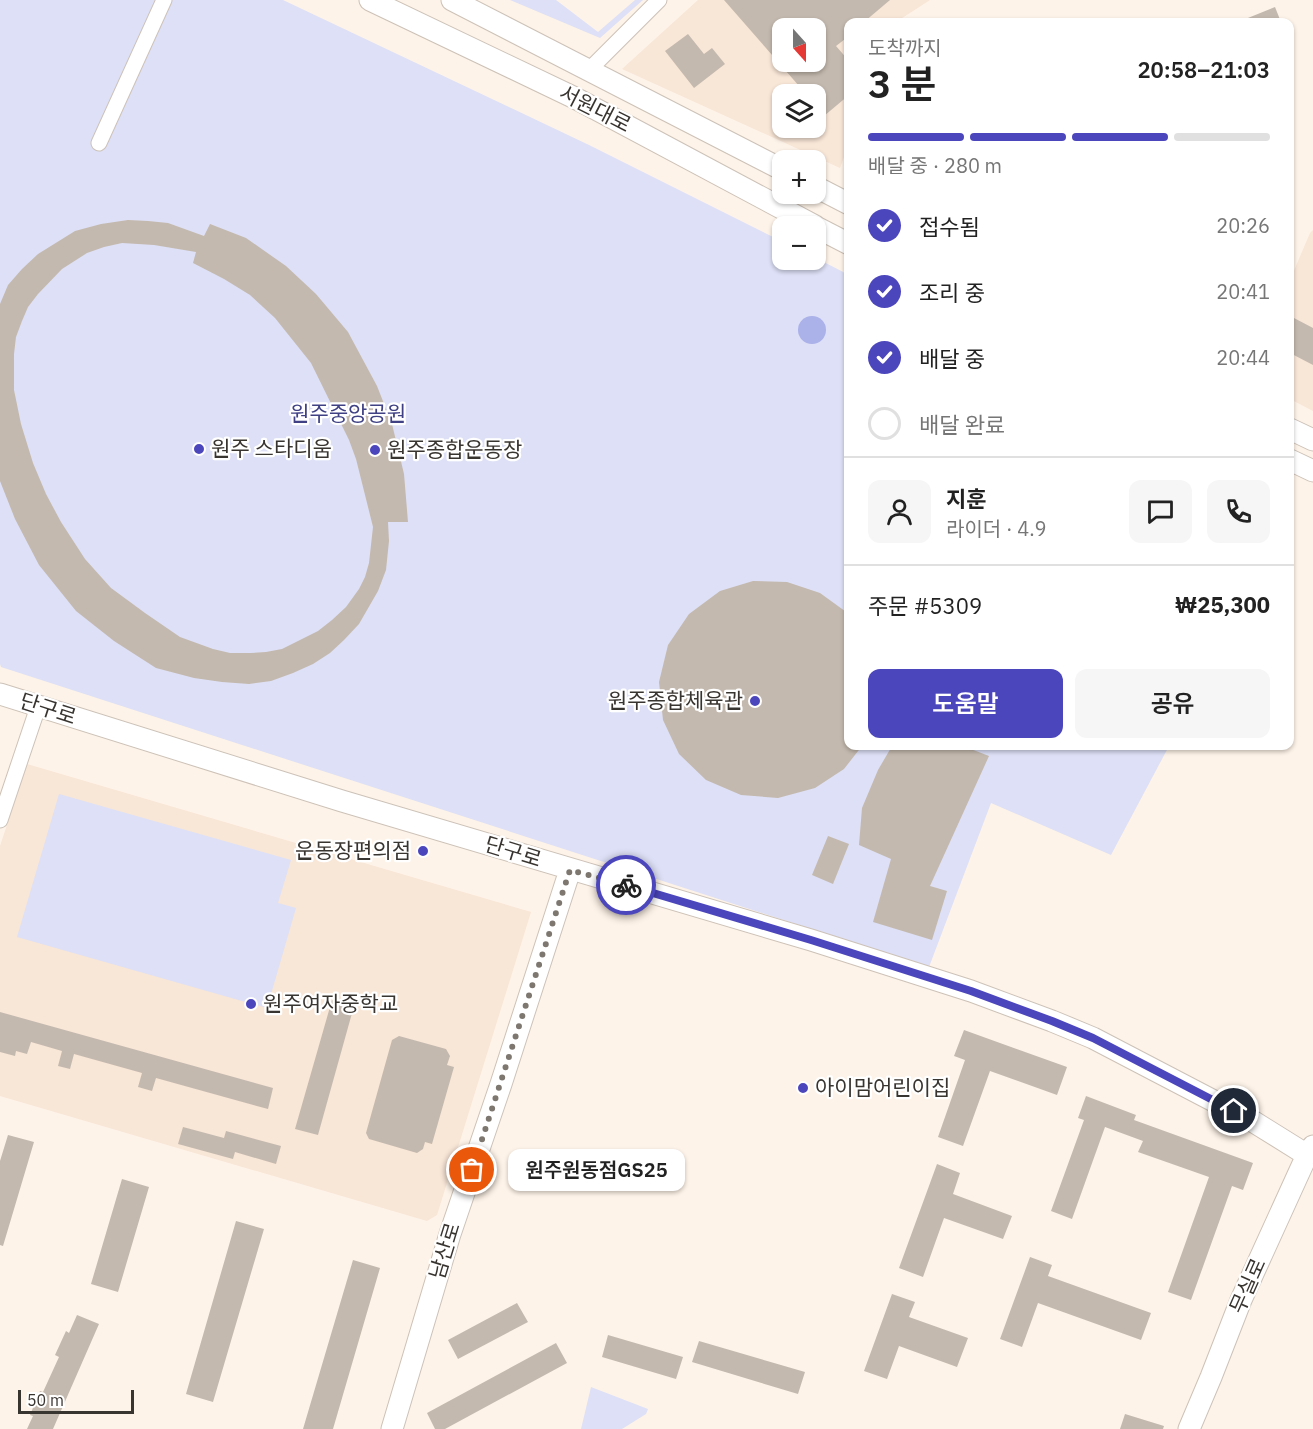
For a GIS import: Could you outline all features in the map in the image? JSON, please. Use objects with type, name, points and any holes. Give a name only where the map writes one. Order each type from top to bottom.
[{"type":"street","points":[[99,143],[164,0]]},
{"type":"street","name":"서원대로","points":[[452,0],[772,164]]},
{"type":"street","points":[[574,98],[589,70],[659,0]]},
{"type":"street","name":"서원대로","points":[[377,1],[574,98],[795,216]]},
{"type":"street","points":[[826,193],[844,202]]},
{"type":"street","name":"서원대로","points":[[826,232],[844,241]]},
{"type":"street","points":[[1294,431],[1313,440]]},
{"type":"street","points":[[1294,462],[1313,471]]},
{"type":"street","name":"단구로","points":[[0,694],[570,870],[811,940],[971,991],[1093,1038],[1311,1153]]},
{"type":"street","points":[[0,820],[38,706]]},
{"type":"street","name":"남산로","points":[[392,1429],[450,1234],[570,870]]},
{"type":"street","name":"무실로","points":[[1189,1429],[1241,1300],[1311,1153]]},
{"type":"shaded area","points":[[698,0],[930,0],[902,18],[844,18],[844,157],[840,168],[826,162],[826,150],[800,150],[774,138],[826,138],[826,84],[772,84],[772,137],[622,69]]},
{"type":"shaded area","points":[[1313,230],[1313,411],[1294,401],[1294,271]]},
{"type":"shaded area","name":"원주여자중학교","points":[[27,764],[531,912],[437,1215],[427,1221],[0,1096],[0,846]]},
{"type":"green space","name":"원주중앙공원","points":[[0,0],[283,0],[589,145],[772,236],[772,270],[826,270],[826,263],[844,272],[844,750],[1167,750],[1111,855],[991,803],[929,967],[1,667]]},
{"type":"green space","points":[[510,0],[556,0],[598,32],[635,0],[643,0],[600,38]]},
{"type":"green space","points":[[59,794],[291,860],[278,903],[296,908],[267,1008],[17,937]]},
{"type":"green space","points":[[591,1387],[648,1409],[646,1414],[622,1429],[581,1429]]},
{"type":"water","points":[[812,316],[822,320],[826,330],[822,340],[812,344],[802,340],[798,330],[802,320]]},
{"type":"building","points":[[724,0],[890,0],[869,18],[844,18],[844,40],[836,46],[844,55],[844,99],[826,114],[826,84],[797,84],[787,72],[826,72],[826,18],[772,18],[772,55]]},
{"type":"building","points":[[1275,7],[1279,18],[1248,18]]},
{"type":"building","points":[[688,34],[704,54],[712,48],[725,64],[694,88],[665,51]]},
{"type":"building","name":"원주종합운동장","points":[[128,220],[168,223],[204,236],[210,224],[246,238],[286,266],[316,294],[348,332],[377,386],[392,424],[404,474],[408,522],[388,522],[386,570],[378,591],[359,624],[330,653],[313,664],[271,681],[249,684],[194,678],[156,668],[114,641],[76,611],[39,565],[15,519],[0,481],[0,304],[8,285],[38,254],[75,231]],"holes":[[[122,243],[154,245],[196,252],[193,263],[250,295],[275,318],[311,363],[356,459],[373,527],[365,577],[346,607],[332,620],[318,631],[282,649],[250,653],[230,653],[213,649],[180,637],[111,588],[85,559],[61,522],[33,463],[14,390],[16,337],[28,307],[62,269],[87,253]]]},
{"type":"building","points":[[1294,318],[1313,328],[1313,365],[1294,355]]},
{"type":"building","name":"원주종합체육관","points":[[753,581],[787,582],[820,593],[844,610],[844,750],[859,750],[844,769],[815,788],[778,798],[741,795],[706,780],[679,754],[663,720],[659,682],[668,645],[689,614],[720,591]]},
{"type":"building","points":[[890,750],[973,750],[989,756],[930,886],[947,891],[932,940],[873,922],[891,859],[859,845],[862,808],[878,770]]},
{"type":"building","points":[[828,836],[849,844],[833,884],[812,875]]},
{"type":"building","points":[[332,1000],[354,1006],[318,1135],[295,1129]]},
{"type":"building","points":[[0,1012],[273,1088],[268,1109],[156,1078],[152,1091],[138,1087],[142,1073],[74,1054],[70,1069],[58,1066],[62,1051],[31,1042],[27,1054],[16,1051],[15,1056],[0,1052]]},
{"type":"building","points":[[964,1030],[1067,1067],[1057,1095],[990,1071],[963,1146],[938,1137],[965,1060],[954,1056]]},
{"type":"building","points":[[399,1036],[446,1049],[450,1056],[447,1065],[454,1067],[432,1144],[425,1142],[423,1149],[417,1153],[369,1139],[366,1133],[392,1040]]},
{"type":"building","points":[[1086,1096],[1136,1115],[1134,1120],[1253,1163],[1243,1190],[1232,1186],[1191,1300],[1168,1292],[1209,1177],[1138,1152],[1143,1141],[1105,1127],[1072,1219],[1051,1211],[1084,1120],[1078,1118]]},
{"type":"building","points":[[183,1127],[224,1138],[226,1131],[281,1146],[276,1164],[235,1152],[233,1159],[178,1144]]},
{"type":"building","points":[[8,1135],[34,1142],[3,1246],[0,1245],[0,1161]]},
{"type":"building","points":[[937,1164],[960,1173],[953,1194],[1012,1216],[1003,1239],[944,1218],[923,1277],[899,1268]]},
{"type":"building","points":[[122,1179],[149,1187],[118,1292],[91,1284]]},
{"type":"building","points":[[236,1221],[264,1229],[213,1402],[186,1394]]},
{"type":"building","points":[[1030,1257],[1052,1265],[1048,1276],[1151,1313],[1141,1340],[1038,1303],[1022,1347],[1000,1339]]},
{"type":"building","points":[[353,1260],[380,1268],[333,1429],[303,1429]]},
{"type":"building","points":[[892,1294],[915,1302],[909,1317],[968,1338],[957,1367],[899,1346],[887,1379],[864,1371]]},
{"type":"building","points":[[517,1303],[528,1322],[458,1359],[448,1340]]},
{"type":"building","points":[[77,1315],[99,1324],[53,1429],[27,1429],[40,1391],[43,1392],[59,1357],[55,1355],[66,1331],[69,1333]]},
{"type":"building","points":[[608,1335],[683,1357],[676,1379],[602,1357]]},
{"type":"building","points":[[699,1341],[805,1372],[798,1394],[692,1362]]},
{"type":"building","points":[[556,1343],[567,1363],[445,1429],[435,1429],[427,1413]]},
{"type":"building","points":[[1125,1414],[1164,1426],[1163,1429],[1120,1429]]},
{"type":"way so far","points":[[472,1170],[570,870],[626,885]]},
{"type":"place","name":"원주 스타디움","points":[[199,449]]},
{"type":"place","name":"원주종합운동장","points":[[375,450]]},
{"type":"place","name":"원주종합체육관","points":[[755,701]]},
{"type":"place","name":"운동장편의점","points":[[423,851]]},
{"type":"place","name":"원주여자중학교","points":[[251,1004]]},
{"type":"place","name":"아이맘어린이집","points":[[803,1088]]},
{"type":"place","name":"원주원동점GS25","points":[[472,1170]]},
{"type":"route","points":[[626,885],[971,991],[1052,1021],[1093,1038],[1234,1111]]}]
